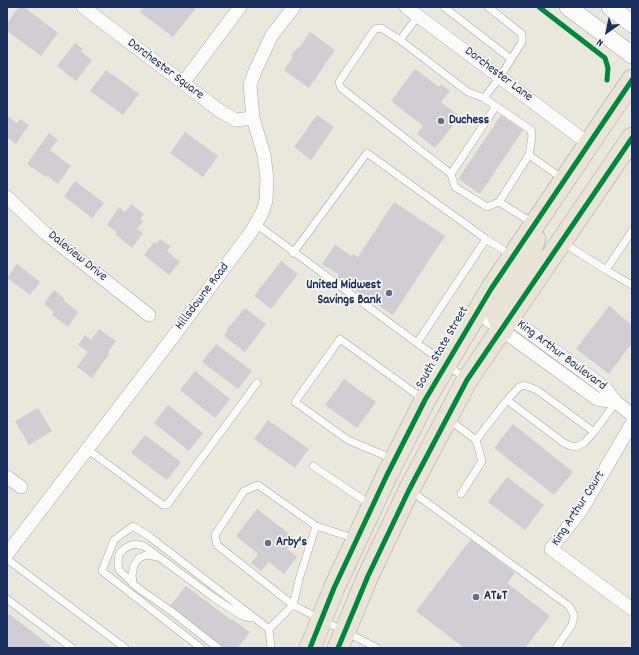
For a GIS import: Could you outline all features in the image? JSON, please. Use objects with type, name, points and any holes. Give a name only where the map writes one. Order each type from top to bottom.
[{"type":"main road","name":"South State Street","points":[[342,639],[368,576],[409,490],[446,418],[468,380],[495,313],[513,257],[632,80]]},
{"type":"main road","name":"South State Street","points":[[310,648],[372,506],[423,405],[446,366],[562,242],[632,138]]},
{"type":"main road","points":[[495,313],[524,269],[534,244],[539,218]]},
{"type":"main road","points":[[430,449],[439,410],[454,384],[454,378],[446,366]]},
{"type":"main road","points":[[342,639],[341,615],[376,532],[416,450],[423,405]]},
{"type":"main road","points":[[322,619],[330,638],[329,648]]},
{"type":"street","name":"Dorchester Square","points":[[82,7],[220,111],[236,120],[253,118]]},
{"type":"street","points":[[183,83],[240,7]]},
{"type":"street","name":"Dorchester Lane","points":[[406,7],[589,144]]},
{"type":"street","points":[[568,7],[632,55]]},
{"type":"street","points":[[610,7],[632,24]]},
{"type":"street","name":"Hillsdowne Road","points":[[7,554],[176,333],[256,224],[262,213],[266,201],[268,179],[264,155],[253,118],[250,85],[272,35],[291,8]]},
{"type":"street","name":"Daleview Drive","points":[[7,197],[45,233],[149,315]]},
{"type":"street","name":"King Arthur Boulevard","points":[[495,313],[597,399],[616,402],[632,415]]},
{"type":"street","name":"King Arthur Court","points":[[632,423],[582,509],[552,550],[632,609]]},
{"type":"street","points":[[7,477],[21,487]]},
{"type":"lane","points":[[444,7],[511,59]]},
{"type":"lane","points":[[484,98],[500,77],[522,42],[522,34],[488,7]]},
{"type":"lane","points":[[400,40],[418,16]]},
{"type":"lane","points":[[380,28],[400,40],[468,92],[484,98],[531,130],[532,136],[529,155],[499,202],[487,207],[455,187],[451,174],[341,88],[340,82],[375,29],[380,28]]},
{"type":"lane","points":[[451,174],[496,106]]},
{"type":"lane","points":[[293,253],[367,153],[513,257]]},
{"type":"lane","points":[[529,155],[565,180]]},
{"type":"lane","points":[[499,202],[539,218]]},
{"type":"lane","points":[[256,224],[446,366],[468,380]]},
{"type":"lane","points":[[606,270],[632,231]]},
{"type":"lane","points":[[417,343],[486,239]]},
{"type":"lane","points":[[562,242],[632,285]]},
{"type":"lane","points":[[395,459],[348,440],[295,402],[340,339],[423,405]]},
{"type":"lane","points":[[87,449],[163,505],[167,505],[257,382]]},
{"type":"lane","points":[[476,440],[507,400],[519,387],[524,385],[530,386],[537,390],[594,432]]},
{"type":"lane","points":[[507,400],[564,443],[576,447],[584,443],[594,432],[616,402]]},
{"type":"lane","points":[[446,418],[476,440],[482,461],[461,494]]},
{"type":"lane","points":[[313,466],[372,506]]},
{"type":"lane","points":[[357,539],[316,526],[258,485],[244,491],[215,535],[217,546],[293,605],[322,619],[342,639],[377,648]]},
{"type":"lane","points":[[409,490],[569,606],[574,615],[572,626],[556,648]]},
{"type":"lane","points":[[202,648],[102,571],[114,540],[133,526],[150,537],[269,629],[271,648]]},
{"type":"lane","points":[[269,629],[293,605],[300,576],[316,526]]},
{"type":"lane","points":[[218,648],[133,584],[119,570],[119,554],[125,548],[134,544],[144,546],[213,597],[242,616],[254,618]]},
{"type":"lane","points":[[133,584],[132,575],[134,565],[139,558],[146,555],[160,558]]},
{"type":"lane","points":[[7,559],[125,648]]},
{"type":"lane","points":[[7,599],[72,648]]},
{"type":"building","points":[[19,7],[24,7],[58,33],[41,56],[7,31],[7,23]]},
{"type":"building","points":[[144,7],[200,7],[198,9],[196,8],[173,37],[140,12]]},
{"type":"building","points":[[310,32],[335,50],[309,88],[284,70],[293,57],[291,56],[292,54],[298,47],[299,48]]},
{"type":"building","points":[[75,43],[83,49],[81,52],[92,60],[76,81],[57,66]]},
{"type":"building","points":[[415,69],[439,87],[441,84],[450,91],[441,102],[460,117],[435,148],[417,134],[423,126],[391,101]]},
{"type":"building","points":[[106,70],[139,94],[123,115],[90,91]]},
{"type":"building","points":[[317,115],[334,127],[311,160],[294,147]]},
{"type":"building","points":[[501,115],[523,130],[480,194],[458,179]]},
{"type":"building","points":[[7,116],[17,123],[20,119],[29,125],[16,144],[7,137]]},
{"type":"building","points":[[185,132],[218,156],[203,177],[170,153]]},
{"type":"building","points":[[49,133],[58,140],[50,150],[71,166],[58,184],[47,175],[46,177],[27,164]]},
{"type":"building","points":[[75,181],[104,203],[92,218],[64,196]]},
{"type":"building","points":[[394,202],[445,236],[393,315],[337,278],[339,275],[322,264],[335,245],[351,256],[353,254],[358,257]]},
{"type":"building","points":[[131,204],[144,214],[140,219],[143,221],[137,229],[143,233],[132,248],[115,234],[117,232],[107,225],[119,207],[125,212]]},
{"type":"building","points":[[160,239],[171,246],[167,251],[180,262],[169,275],[144,255],[154,242],[156,244]]},
{"type":"building","points":[[281,261],[298,274],[271,309],[254,296]]},
{"type":"building","points":[[17,264],[40,282],[30,295],[7,278]]},
{"type":"building","points":[[54,290],[65,299],[64,301],[78,312],[68,327],[52,315],[54,312],[44,304]]},
{"type":"building","points":[[609,306],[632,325],[632,343],[609,374],[576,349]]},
{"type":"building","points":[[245,308],[266,324],[245,352],[224,336],[228,330],[227,329]]},
{"type":"building","points":[[99,329],[116,341],[108,352],[109,354],[92,378],[77,367],[88,352],[78,345],[85,335],[91,340]]},
{"type":"building","points":[[216,344],[252,371],[238,389],[202,362]]},
{"type":"building","points":[[195,371],[230,399],[215,418],[180,390]]},
{"type":"building","points":[[344,379],[376,402],[357,428],[325,405]]},
{"type":"building","points":[[168,405],[203,433],[189,451],[154,423]]},
{"type":"building","points":[[38,408],[52,431],[29,445],[15,421]]},
{"type":"building","points":[[268,420],[309,449],[295,468],[254,439]]},
{"type":"building","points":[[513,424],[573,472],[554,495],[494,448]]},
{"type":"building","points":[[145,435],[181,462],[167,480],[131,453]]},
{"type":"building","points":[[507,477],[544,505],[525,530],[488,502]]},
{"type":"building","name":"Arby's","points":[[257,509],[295,538],[287,549],[297,557],[284,574],[269,562],[261,571],[251,563],[258,554],[236,536]]},
{"type":"building","name":"AT&T","points":[[471,539],[515,573],[507,583],[550,616],[525,648],[464,648],[416,611]]},
{"type":"building","points":[[186,586],[231,620],[232,619],[250,632],[238,648],[224,648],[170,606]]},
{"type":"building","points":[[9,614],[53,648],[7,648],[7,617]]},
{"type":"cycle path","points":[[539,7],[605,58],[608,68],[607,80]]},
{"type":"cycle path","points":[[310,648],[334,588],[387,475],[425,400],[491,289],[632,80]]},
{"type":"cycle path","points":[[338,648],[368,576],[409,490],[467,380],[632,138]]},
{"type":"place","name":"Duchess","points":[[441,121]]},
{"type":"place","name":"United Midwest Savings Bank","points":[[389,293]]},
{"type":"place","name":"Arby's","points":[[268,543]]},
{"type":"place","name":"AT&T","points":[[476,597]]}]
